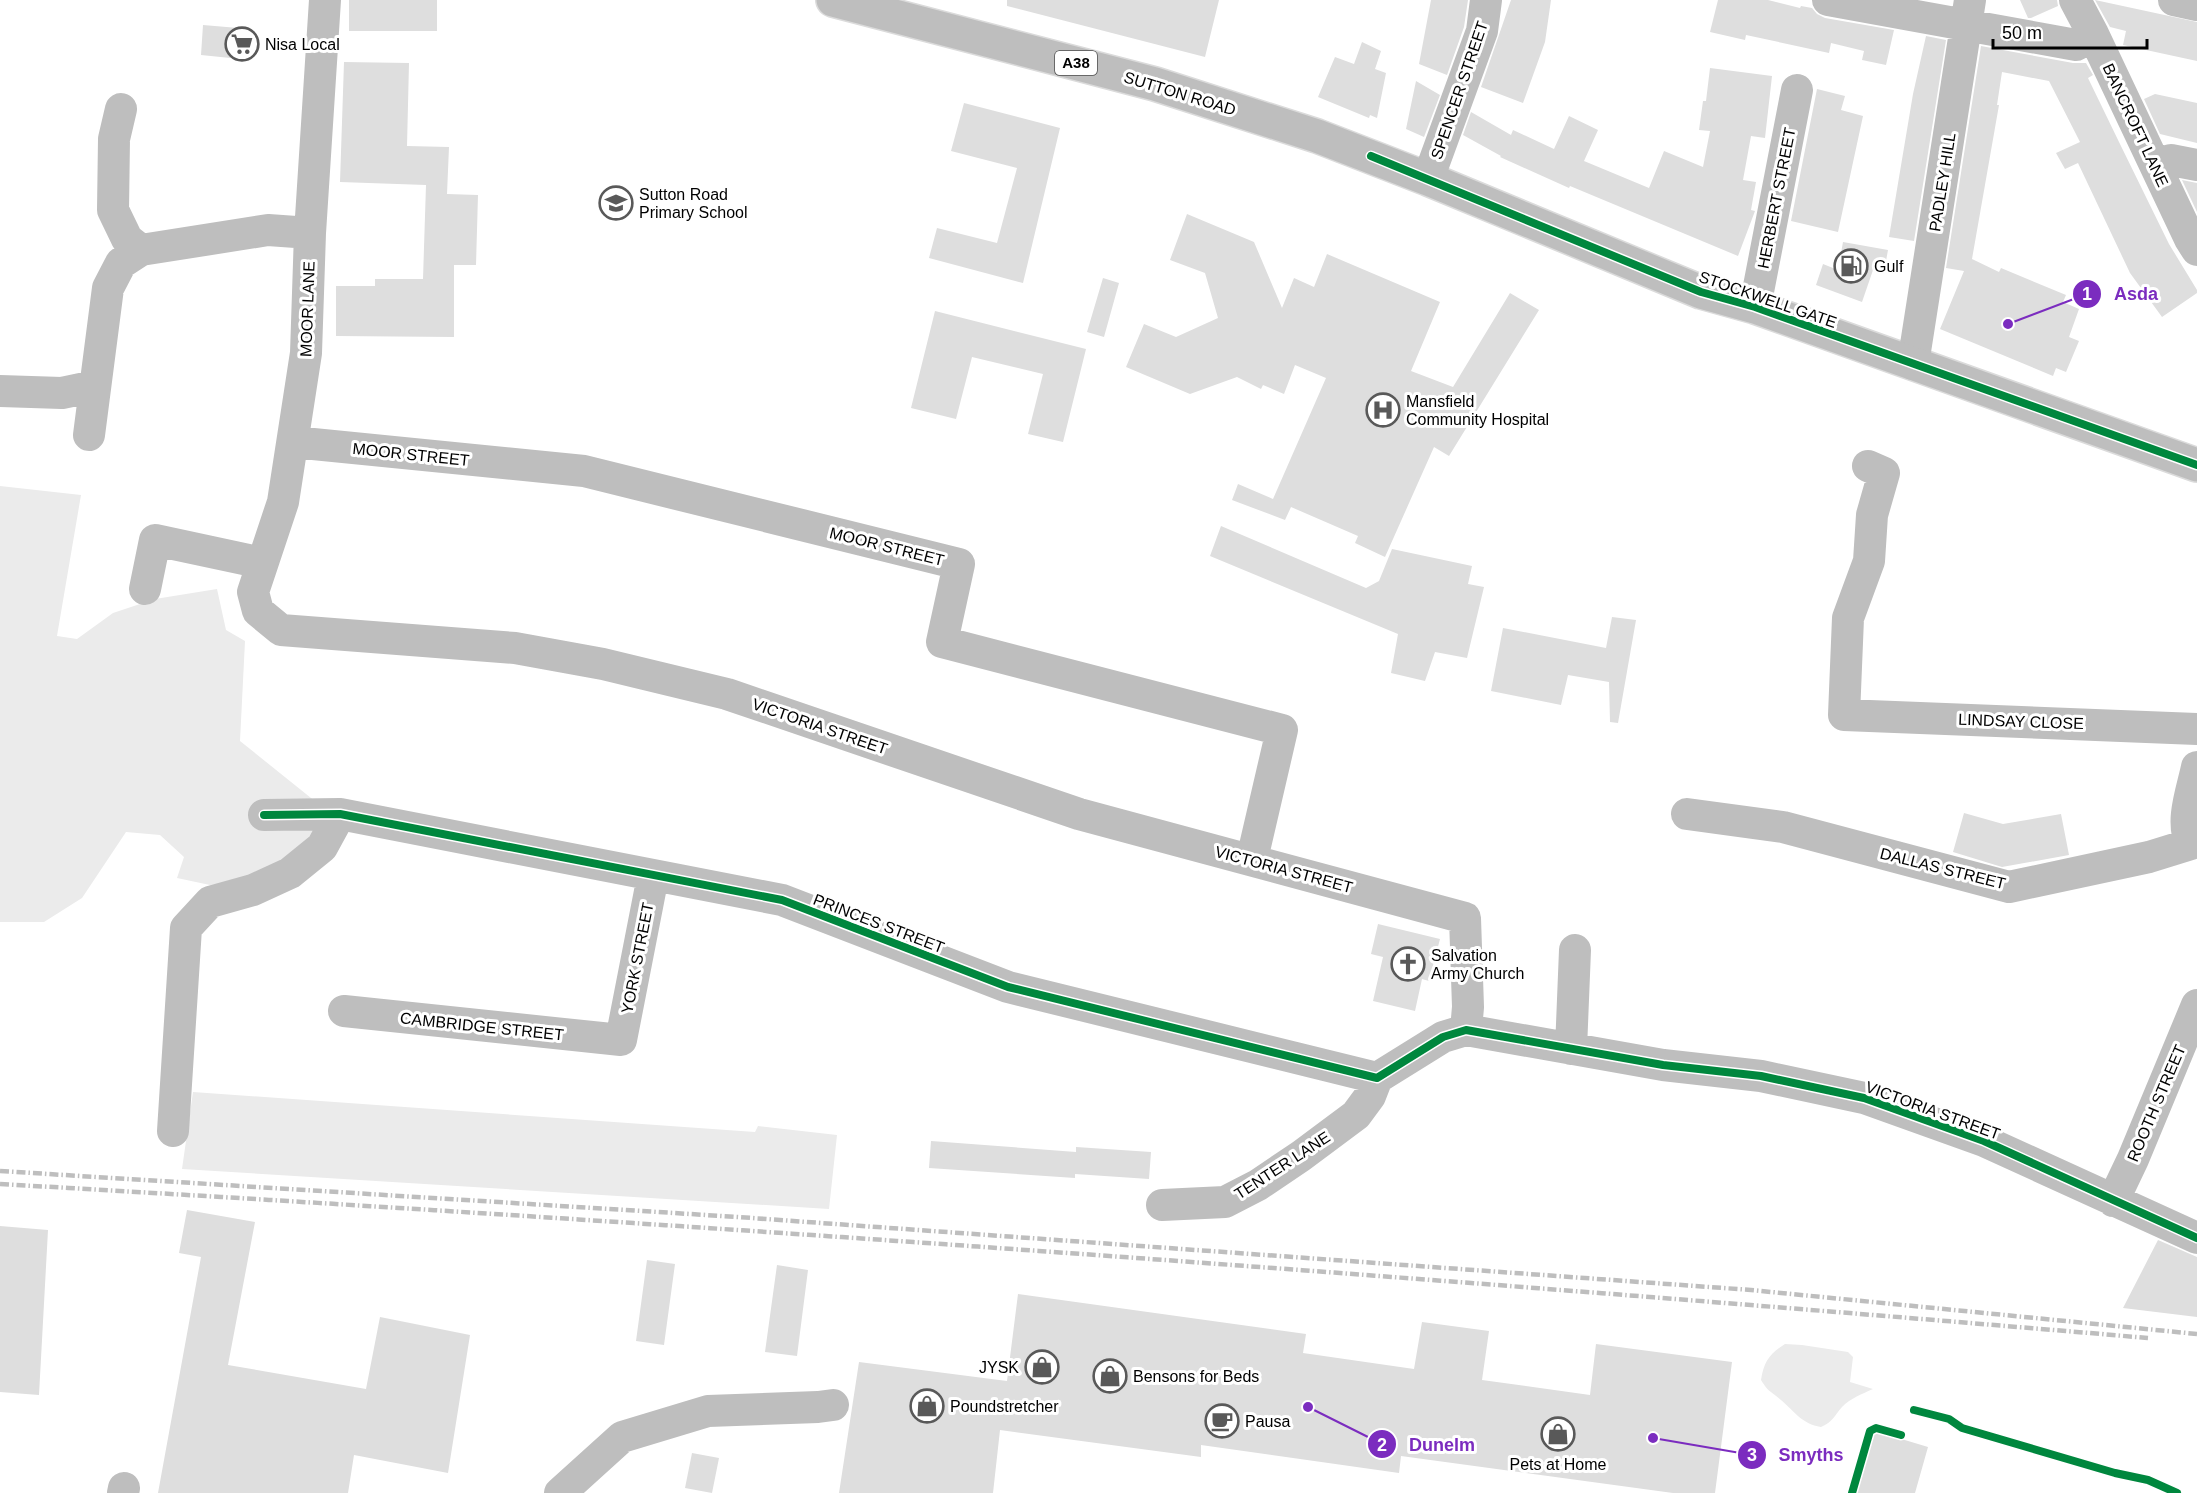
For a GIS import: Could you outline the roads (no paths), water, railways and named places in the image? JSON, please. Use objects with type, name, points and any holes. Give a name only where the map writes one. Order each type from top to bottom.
[{"type":"highway","name":"SUTTON ROAD","points":[[833,0],[1155,84],[1317,136]]},
{"type":"highway","name":"STOCKWELL GATE","points":[[1317,136],[1428,179],[1701,292],[1755,307],[2197,465]]},
{"type":"street","name":"MOOR LANE","points":[[258,611],[253,592],[283,502],[306,353],[310,233],[325,0]]},
{"type":"street","name":"SPENCER STREET","points":[[1428,179],[1482,31],[1486,0]]},
{"type":"street","points":[[1828,0],[1968,13],[2076,45],[2093,34]]},
{"type":"street","name":"BANCROFT LANE","points":[[2075,0],[2197,250]]},
{"type":"street","points":[[2174,0],[2197,5]]},
{"type":"street","name":"PADLEY HILL","points":[[1913,364],[1968,13]]},
{"type":"street","name":"HERBERT STREET","points":[[1755,307],[1797,90]]},
{"type":"street","points":[[109,131],[113,210],[128,239],[141,250]]},
{"type":"street","points":[[2155,164],[2171,160],[2197,165]]},
{"type":"street","points":[[89,435],[108,288],[121,263],[141,250],[268,230],[310,233]]},
{"type":"street","points":[[0,391],[62,393],[95,386]]},
{"type":"street","name":"MOOR STREET","points":[[293,442],[584,471],[959,564],[942,642],[1282,730],[1252,859]]},
{"type":"street","name":"LINDSAY CLOSE","points":[[1868,466],[1884,473],[1872,514],[1869,561],[1848,618],[1844,715],[2197,729]]},
{"type":"street","points":[[145,589],[155,540],[261,563]]},
{"type":"street","name":"VICTORIA STREET","points":[[258,611],[281,630],[514,648],[603,664],[728,694],[1079,814],[1465,918],[1468,1007],[1466,1030],[1663,1065],[1761,1076],[1864,1098],[1984,1141],[2197,1238]]},
{"type":"street","name":"DALLAS STREET","points":[[1688,814],[1783,827],[2009,887],[2194,845],[2186,832],[2186,821],[2197,767]]},
{"type":"street","points":[[173,1131],[186,928],[210,902],[253,890],[290,873],[322,847],[340,814]]},
{"type":"street","name":"PRINCES STREET","points":[[264,815],[340,814],[783,900],[1008,987],[1377,1078]]},
{"type":"street","name":"YORK STREET","points":[[621,1041],[653,876]]},
{"type":"street","points":[[1571,1049],[1575,950]]},
{"type":"street","name":"ROOTH STREET","points":[[2113,1201],[2133,1159],[2197,1005]]},
{"type":"street","name":"CAMBRIDGE STREET","points":[[344,1011],[621,1041]]},
{"type":"street","points":[[1377,1078],[1443,1037],[1466,1030]]},
{"type":"street","name":"TENTER LANE","points":[[1162,1205],[1225,1202],[1258,1185],[1356,1115],[1370,1096],[1377,1078]]},
{"type":"street","points":[[560,1493],[622,1437],[708,1411],[833,1405]]},
{"type":"railway","points":[[0,1171],[738,1217],[1751,1290],[2197,1334]]},
{"type":"railway","points":[[0,1184],[538,1217],[1343,1273],[2148,1338]]},
{"type":"place","name":"Nisa Local","points":[[242,44]]},
{"type":"place","name":"Sutton Road Primary School","points":[[616,203]]},
{"type":"place","name":"Gulf","points":[[1851,266]]},
{"type":"place","name":"Asda","points":[[2008,324]]},
{"type":"place","name":"Mansfield Community Hospital","points":[[1383,410]]},
{"type":"place","name":"Salvation Army Church","points":[[1408,964]]},
{"type":"place","name":"JYSK","points":[[1042,1367]]},
{"type":"place","name":"Bensons for Beds","points":[[1110,1376]]},
{"type":"place","name":"Poundstretcher","points":[[927,1406]]},
{"type":"place","name":"Dunelm","points":[[1308,1407]]},
{"type":"place","name":"Pausa","points":[[1222,1421]]},
{"type":"place","name":"Pets at Home","points":[[1558,1434]]},
{"type":"place","name":"Smyths","points":[[1653,1438]]}]
